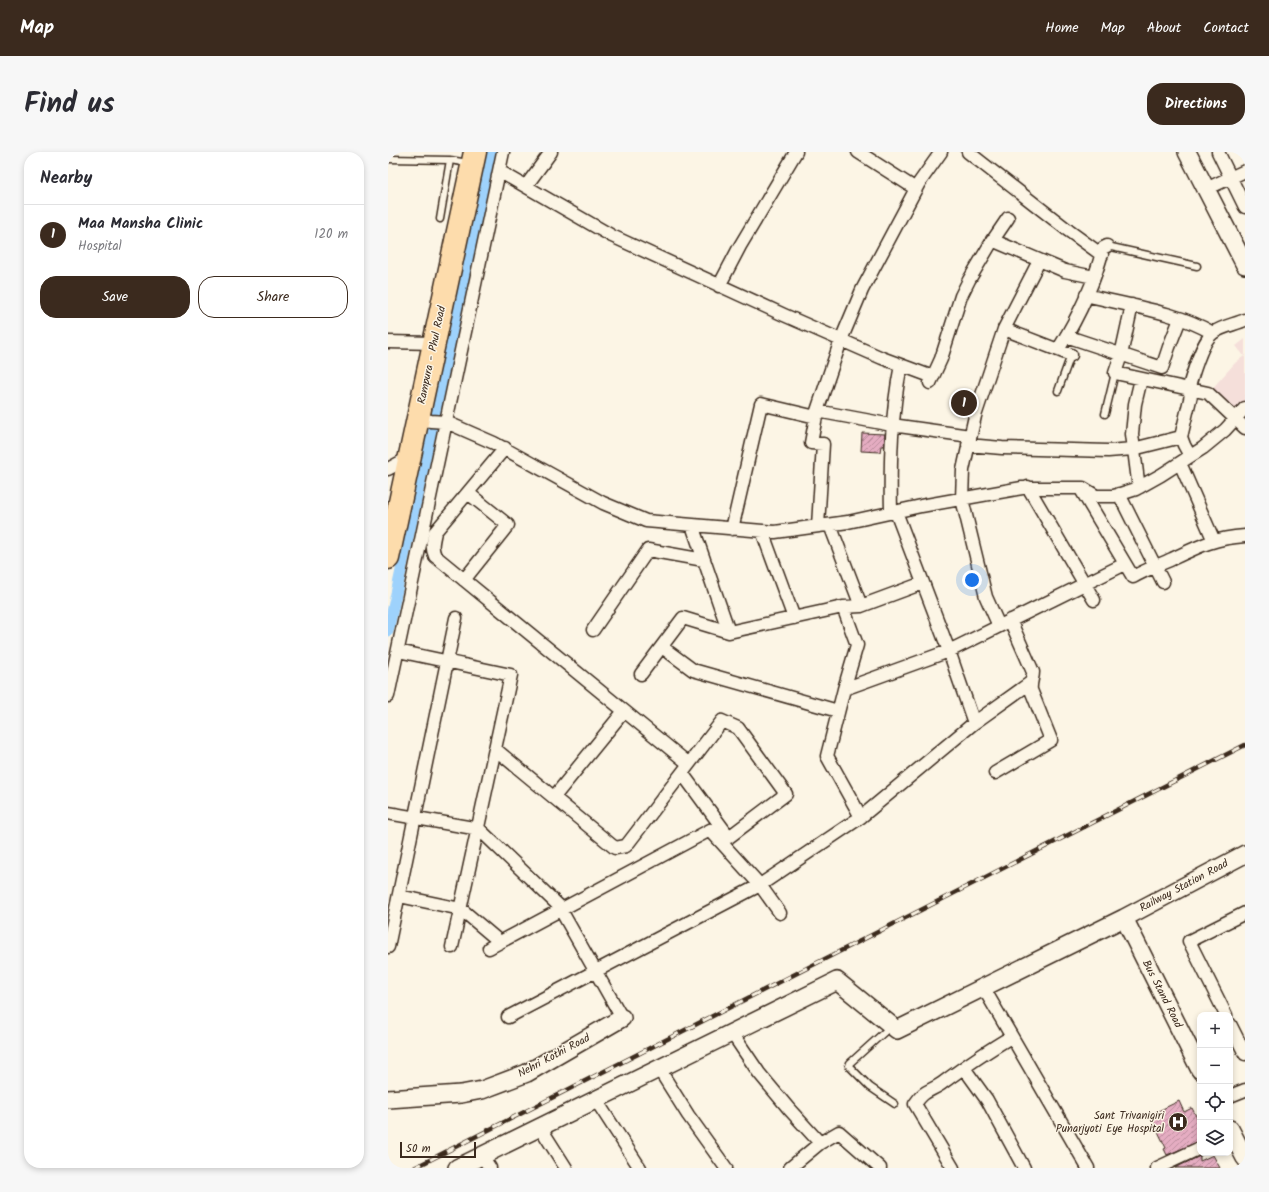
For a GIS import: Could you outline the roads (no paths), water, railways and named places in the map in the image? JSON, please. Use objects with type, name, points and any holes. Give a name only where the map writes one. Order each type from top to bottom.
[{"type":"highway","name":"Rampura - Phul Road","points":[[388,558],[410,457],[424,420],[434,343],[473,158]]},
{"type":"street","points":[[388,696],[445,422],[504,152]]},
{"type":"street","points":[[526,186],[551,152]]},
{"type":"street","points":[[719,286],[740,246],[796,152]]},
{"type":"street","points":[[858,152],[916,189]]},
{"type":"street","points":[[861,606],[824,526],[823,444],[812,443],[817,414],[840,340],[862,290],[916,189],[941,152]]},
{"type":"street","points":[[968,152],[1069,231],[1104,251],[1086,295],[1058,350]]},
{"type":"street","points":[[1187,152],[1245,265]]},
{"type":"street","points":[[1218,152],[1245,206]]},
{"type":"street","points":[[499,171],[612,236],[719,286],[840,340],[901,365],[931,380],[941,359],[961,296],[992,240],[1008,218]]},
{"type":"street","points":[[1206,189],[1245,171]]},
{"type":"street","points":[[992,240],[1065,272],[1094,276]]},
{"type":"street","points":[[999,626],[986,597],[962,499],[963,470],[975,416],[1004,329],[1039,261]]},
{"type":"street","points":[[1086,295],[1132,305],[1180,319],[1201,326],[1213,333]]},
{"type":"street","points":[[1132,305],[1121,355],[1114,373],[1208,393],[1245,428]]},
{"type":"street","points":[[1066,336],[1162,368],[1180,319]]},
{"type":"street","points":[[1214,541],[1185,459],[1184,445],[1181,437],[1194,368],[1208,339],[1213,333],[1245,320]]},
{"type":"street","points":[[1004,329],[1072,355]]},
{"type":"street","points":[[388,342],[434,343]]},
{"type":"street","points":[[901,365],[892,425],[894,512],[924,583],[974,723]]},
{"type":"street","points":[[1140,487],[1133,449],[1133,419],[1137,394],[1142,379]]},
{"type":"street","points":[[732,529],[761,404],[892,425],[1002,448],[1108,451],[1133,449],[1181,437]]},
{"type":"street","points":[[424,420],[445,422],[505,448],[603,503],[646,521],[775,532],[824,526],[1028,487],[1083,488],[1096,496],[1114,496],[1140,487],[1185,459],[1225,430],[1245,408]]},
{"type":"street","points":[[495,748],[615,848],[626,846],[685,769],[722,721],[738,728],[786,794],[729,837],[685,769],[624,711],[435,556],[432,550],[432,545],[435,532],[505,448]]},
{"type":"street","points":[[388,469],[410,457]]},
{"type":"street","points":[[1028,487],[1094,600]]},
{"type":"street","points":[[1080,488],[1133,577],[1154,565],[1214,541],[1231,537],[1245,536]]},
{"type":"street","points":[[464,580],[508,524],[468,493]]},
{"type":"street","points":[[1119,494],[1163,582]]},
{"type":"street","points":[[692,525],[729,632]]},
{"type":"street","points":[[762,531],[794,618]]},
{"type":"street","points":[[593,630],[648,550],[704,560]]},
{"type":"street","points":[[844,689],[949,651],[1125,564]]},
{"type":"street","points":[[641,674],[683,618],[729,632],[843,607],[861,606],[924,583]]},
{"type":"street","points":[[843,607],[857,645],[827,756],[861,817]]},
{"type":"street","points":[[388,947],[456,618]]},
{"type":"street","points":[[508,1017],[760,885],[861,817],[974,723],[1030,683],[1033,678],[1033,672],[1010,620]]},
{"type":"street","points":[[662,647],[692,670],[838,711]]},
{"type":"street","points":[[398,651],[511,675],[479,829],[452,947]]},
{"type":"street","points":[[995,773],[1051,740],[1031,690],[1030,683]]},
{"type":"street","points":[[554,797],[624,711]]},
{"type":"street","points":[[388,813],[479,829],[558,904],[622,1018]]},
{"type":"street","points":[[488,948],[710,830],[760,885],[780,913]]},
{"type":"street","name":"Railway Station Road","points":[[891,1026],[897,1030],[1124,918],[1245,854]]},
{"type":"street","points":[[399,896],[461,909],[500,942]]},
{"type":"street","points":[[1224,1012],[1189,941],[1245,913]]},
{"type":"street","name":"Bus Stand Road","points":[[1124,918],[1197,1064]]},
{"type":"street","points":[[457,1168],[486,1162],[540,1127],[837,981],[891,1026]]},
{"type":"street","points":[[983,987],[1088,1168]]},
{"type":"street","name":"Nehri Kothi Road","points":[[388,1099],[461,1094],[482,1090],[527,1072],[622,1018]]},
{"type":"street","points":[[1233,1030],[1245,1054]]},
{"type":"street","points":[[732,1033],[760,1073],[789,1109],[820,1143]]},
{"type":"street","points":[[953,1168],[915,1104],[921,1095],[936,1088],[986,1051],[1011,1037]]},
{"type":"street","points":[[964,1068],[987,1100],[1024,1168]]},
{"type":"street","points":[[658,1069],[726,1168]]},
{"type":"street","points":[[1233,1095],[1245,1090]]},
{"type":"street","points":[[596,1100],[640,1168]]},
{"type":"street","points":[[540,1127],[566,1168]]},
{"type":"street","points":[[790,1168],[820,1143],[839,1132],[880,1168]]},
{"type":"street","points":[[1233,1136],[1245,1158]]},
{"type":"street","points":[[1156,1168],[1197,1149]]},
{"type":"lane","points":[[388,159],[450,160],[473,158]]},
{"type":"lane","points":[[440,219],[450,160]]},
{"type":"lane","points":[[1104,251],[1197,266]]},
{"type":"lane","points":[[1058,391],[1072,355]]},
{"type":"lane","points":[[1105,414],[1114,373]]},
{"type":"lane","points":[[891,1026],[850,1063],[849,1066],[870,1087],[895,1104]]},
{"type":"waterway","points":[[388,631],[491,152]]},
{"type":"railway","points":[[414,1168],[1245,745]]},
{"type":"place","name":"Maa Mansha Clinic","points":[[964,403]]},
{"type":"place","name":"Sant Trivanigiri Punarjyoti Eye Hospital","points":[[1178,1122]]}]
